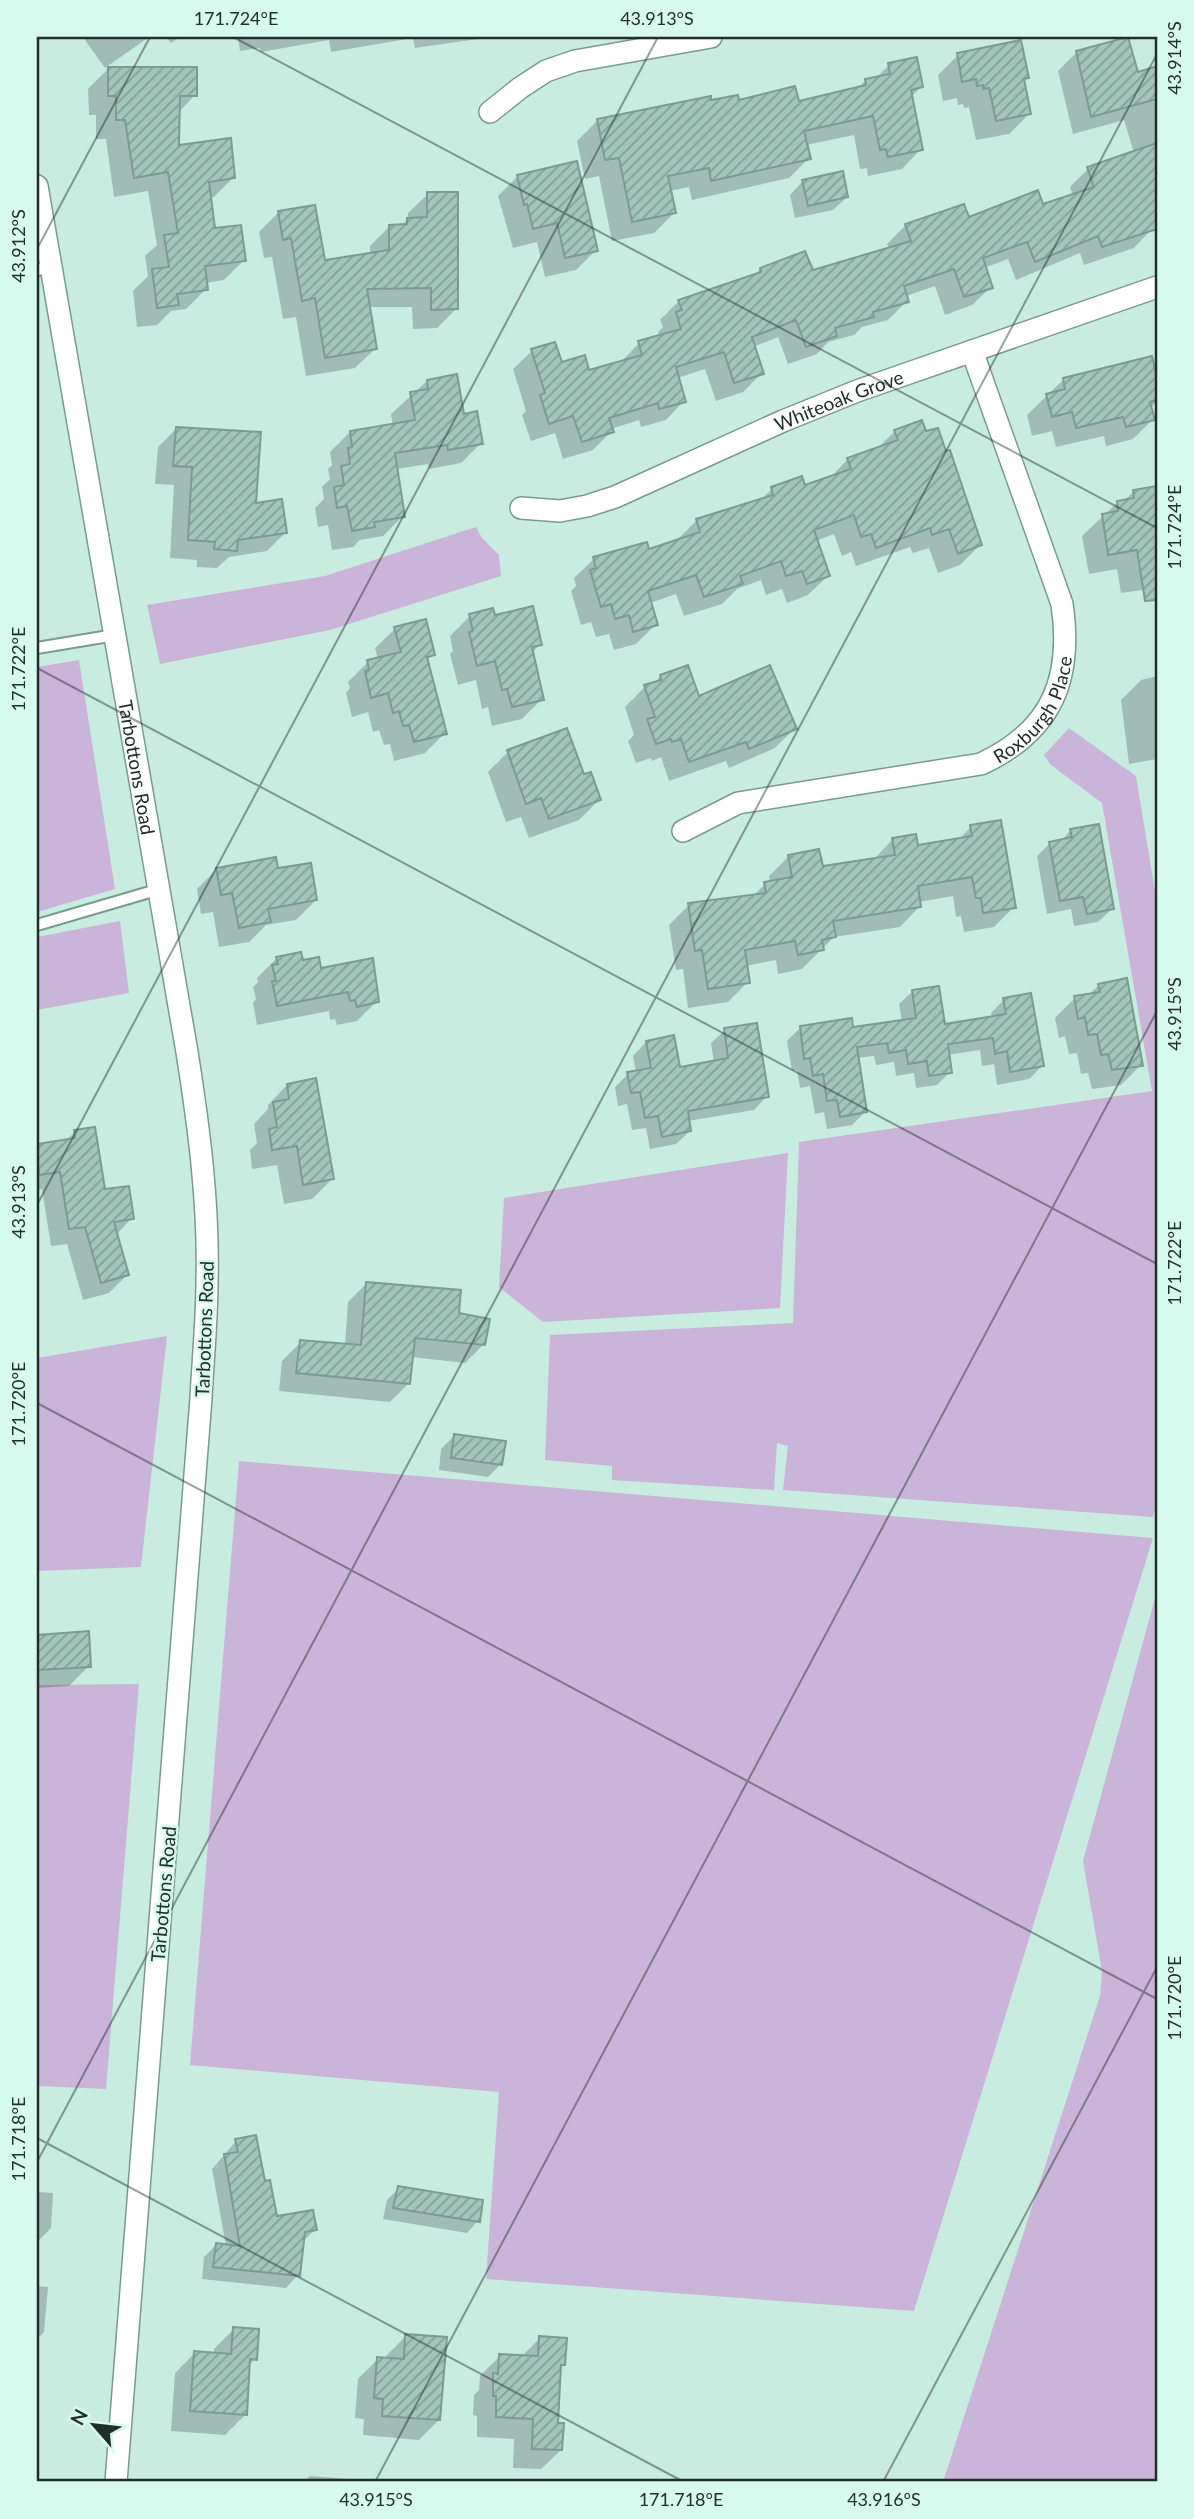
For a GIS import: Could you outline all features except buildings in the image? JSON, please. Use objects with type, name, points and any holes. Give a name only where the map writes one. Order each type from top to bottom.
[{"type":"street","points":[[490,112],[520,88],[555,68],[575,61],[711,37]]},
{"type":"street","name":"Tarbottons Road","points":[[37,186],[44,268],[115,635],[197,1119],[203,1172],[207,1279],[186,1613],[116,2482]]},
{"type":"street","name":"Whiteoak Grove","points":[[521,508],[560,511],[615,497],[783,421],[858,391],[1157,287]]},
{"type":"street","name":"Roxburgh Place","points":[[684,831],[738,803],[981,764],[1003,754],[1021,741],[1036,726],[1049,706],[1065,660],[1067,633],[1062,604],[972,351]]},
{"type":"lane","points":[[37,648],[115,635]]},
{"type":"lane","points":[[37,925],[160,889]]},
{"type":"shaded area","points":[[476,527],[482,538],[499,555],[501,576],[330,630],[160,664],[147,605],[325,576]]},
{"type":"shaded area","points":[[79,660],[115,889],[37,912],[37,667]]},
{"type":"shaded area","points":[[1069,728],[1136,776],[1157,903],[1157,1504],[1153,1517],[783,1490],[788,1446],[777,1443],[774,1490],[612,1480],[612,1466],[545,1460],[550,1335],[793,1323],[799,1142],[1152,1091],[1102,803],[1051,765],[1044,755]]},
{"type":"shaded area","points":[[120,921],[129,993],[37,1010],[37,937]]},
{"type":"shaded area","points":[[788,1153],[780,1308],[543,1322],[499,1287],[504,1198]]},
{"type":"shaded area","points":[[167,1336],[141,1567],[37,1571],[37,1358]]},
{"type":"shaded area","points":[[239,1461],[1153,1538],[914,2311],[486,2279],[499,2092],[190,2065]]},
{"type":"shaded area","points":[[1157,1591],[1157,2482],[943,2482],[1100,1996],[1102,1971],[1083,1861]]},
{"type":"shaded area","points":[[139,1684],[106,2089],[37,2086],[37,1685]]}]
